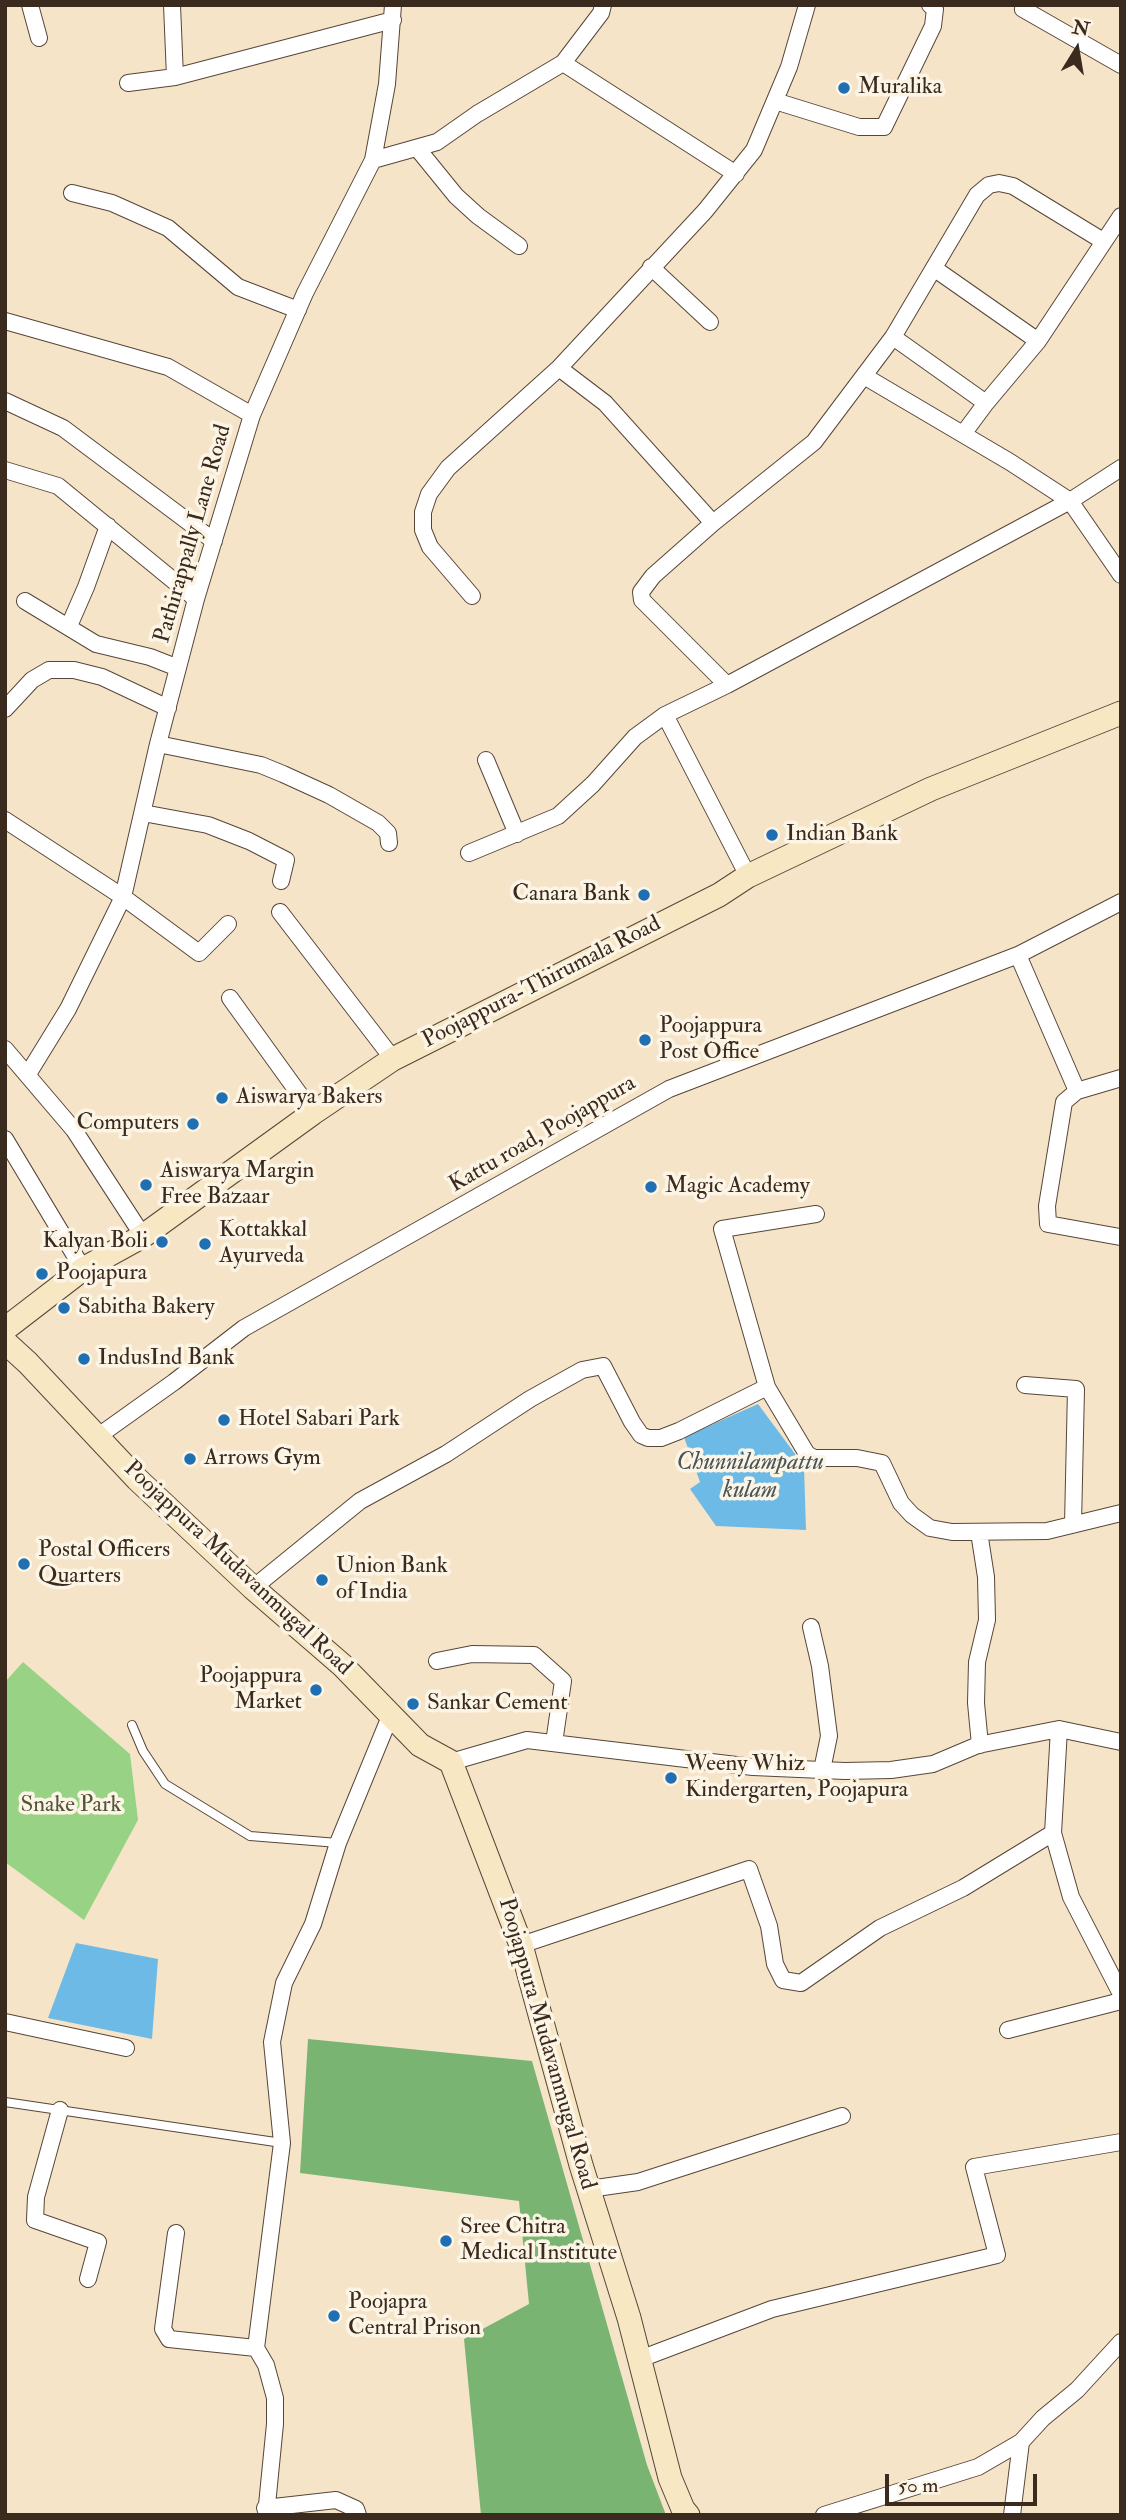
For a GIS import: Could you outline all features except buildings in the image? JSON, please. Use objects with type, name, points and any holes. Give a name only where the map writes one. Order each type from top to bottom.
[{"type":"street","points":[[30,5],[39,38]]},
{"type":"street","points":[[172,5],[175,77]]},
{"type":"street","points":[[373,160],[437,142],[508,94],[563,63],[601,13],[603,5]]},
{"type":"street","points":[[472,596],[430,547],[423,530],[423,512],[429,495],[448,468],[559,368],[736,174],[754,150],[775,102],[789,67],[807,5]]},
{"type":"street","points":[[775,102],[859,127],[884,127],[933,26],[935,9],[930,5]]},
{"type":"street","points":[[1024,5],[1023,9],[1121,65]]},
{"type":"street","points":[[128,83],[175,77],[393,13]]},
{"type":"street","name":"Pathirappally Lane Road","points":[[28,1074],[68,1009],[123,897],[158,744],[196,598],[252,415],[298,310],[373,160],[387,84],[393,13]]},
{"type":"street","points":[[563,63],[736,174]]},
{"type":"street","points":[[417,148],[463,202],[519,246]]},
{"type":"street","points":[[727,685],[642,600],[640,592],[653,576],[713,523],[814,442],[892,337],[935,270],[977,195],[989,186],[999,183],[1013,186],[1103,241]]},
{"type":"street","points":[[72,193],[112,203],[168,228],[238,287],[298,310]]},
{"type":"street","points":[[963,434],[1038,341],[1120,218]]},
{"type":"street","points":[[651,267],[710,322]]},
{"type":"street","points":[[935,270],[1038,341]]},
{"type":"street","points":[[5,321],[168,367],[252,415]]},
{"type":"street","points":[[892,337],[986,403]]},
{"type":"street","points":[[559,368],[605,403],[713,523]]},
{"type":"street","points":[[864,376],[1070,500],[1121,575]]},
{"type":"street","points":[[5,401],[64,428],[214,541]]},
{"type":"street","points":[[470,853],[558,816],[593,785],[635,737],[665,715],[727,685],[1070,500],[1121,468]]},
{"type":"street","points":[[5,470],[58,486],[196,598]]},
{"type":"street","points":[[69,626],[108,526]]},
{"type":"street","points":[[25,600],[96,644],[150,657],[178,668]]},
{"type":"street","points":[[5,709],[32,680],[49,670],[74,670],[102,677],[168,708]]},
{"type":"street","name":"Poojappura-Thirumala Road","points":[[5,1329],[83,1269],[143,1236],[313,1113],[393,1059],[719,895],[748,876],[931,789],[1121,713]]},
{"type":"street","points":[[665,715],[748,876]]},
{"type":"street","points":[[158,744],[261,765],[283,774],[329,794],[378,822],[388,833],[389,843]]},
{"type":"street","points":[[485,760],[517,834]]},
{"type":"street","points":[[143,813],[208,825],[249,841],[286,860],[281,881]]},
{"type":"street","points":[[5,820],[123,897],[199,953],[228,924]]},
{"type":"street","name":"Kattu road, Poojappura","points":[[97,1437],[244,1328],[669,1089],[1018,955],[1121,902]]},
{"type":"street","points":[[280,912],[393,1059]]},
{"type":"street","points":[[1018,955],[1077,1091]]},
{"type":"street","points":[[230,998],[313,1113]]},
{"type":"street","points":[[5,1049],[74,1130],[143,1236]]},
{"type":"street","points":[[1120,1237],[1048,1224],[1047,1206],[1064,1102],[1077,1091],[1121,1078]]},
{"type":"street","points":[[5,1139],[83,1269]]},
{"type":"street","points":[[816,1214],[722,1229],[766,1387],[807,1454],[814,1458],[857,1458],[882,1463],[901,1503],[930,1528],[952,1532],[1047,1531],[1121,1513]]},
{"type":"street","name":"Poojappura Mudavanmugal Road","points":[[5,1342],[137,1479],[254,1588],[342,1665],[420,1745],[451,1762],[522,1945],[589,2189],[640,2359],[670,2478],[688,2515]]},
{"type":"street","points":[[254,1588],[360,1501],[446,1454],[530,1399],[582,1370],[603,1366],[632,1422],[641,1435],[648,1438],[661,1438],[679,1431],[766,1387]]},
{"type":"street","points":[[1025,1385],[1076,1389],[1073,1524]]},
{"type":"street","points":[[979,1532],[986,1577],[987,1620],[977,1662],[976,1703],[980,1745]]},
{"type":"street","points":[[811,1627],[820,1666],[829,1736],[822,1770]]},
{"type":"street","points":[[436,1661],[472,1654],[534,1655],[564,1681],[554,1743]]},
{"type":"street","points":[[358,2515],[356,2509],[336,2500],[265,2511],[275,2424],[275,2398],[266,2365],[256,2348],[282,2143],[272,2042],[284,1983],[313,1924],[338,1843],[391,1714]]},
{"type":"street","points":[[1059,1729],[1053,1833],[1071,1897],[1121,1994]]},
{"type":"street","points":[[451,1762],[527,1740],[753,1767],[891,1770],[933,1764],[980,1745],[1059,1729],[1121,1742]]},
{"type":"street","points":[[522,1945],[750,1869],[769,1926],[775,1964],[783,1980],[801,1983],[880,1928],[963,1888],[1053,1833]]},
{"type":"street","points":[[1008,2030],[1121,2001]]},
{"type":"street","points":[[5,2022],[126,2048]]},
{"type":"street","points":[[60,2110],[36,2197],[35,2220],[98,2242],[88,2279]]},
{"type":"street","points":[[589,2189],[638,2182],[842,2116]]},
{"type":"street","points":[[640,2359],[772,2309],[998,2255],[974,2167],[1121,2142]]},
{"type":"street","points":[[176,2233],[163,2329],[169,2339],[256,2348]]},
{"type":"street","points":[[824,2515],[978,2467],[1021,2442],[1043,2418],[1077,2390],[1121,2342]]},
{"type":"street","points":[[1012,2515],[1021,2442]]},
{"type":"lane","points":[[132,1725],[144,1751],[165,1784],[250,1836],[338,1843]]},
{"type":"lane","points":[[5,2102],[282,2143]]},
{"type":"green space","name":"Snake Park","points":[[23,1662],[130,1754],[138,1820],[84,1920],[5,1862],[5,1682]]},
{"type":"green space","points":[[308,2039],[532,2061],[647,2465],[666,2515],[481,2515],[464,2339],[529,2304],[519,2201],[300,2173]]},
{"type":"water","name":"Chunnilampattu kulam","points":[[758,1404],[804,1466],[806,1530],[716,1526],[690,1489],[700,1482],[684,1437]]},
{"type":"water","points":[[76,1943],[158,1959],[152,2039],[48,2018]]},
{"type":"place","name":"Muralika","points":[[844,88]]},
{"type":"place","name":"Indian Bank","points":[[772,835]]},
{"type":"place","name":"Canara Bank","points":[[644,895]]},
{"type":"place","name":"Poojappura Post Office","points":[[645,1040]]},
{"type":"place","name":"Aiswarya Bakers","points":[[222,1098]]},
{"type":"place","name":"Computers","points":[[193,1124]]},
{"type":"place","name":"Aiswarya Margin Free Bazaar","points":[[146,1185]]},
{"type":"place","name":"Magic Academy","points":[[651,1187]]},
{"type":"place","name":"Kalyan Boli","points":[[162,1242]]},
{"type":"place","name":"Kottakkal Ayurveda","points":[[205,1244]]},
{"type":"place","name":"Poojapura","points":[[42,1274]]},
{"type":"place","name":"Sabitha Bakery","points":[[64,1308]]},
{"type":"place","name":"IndusInd Bank","points":[[84,1359]]},
{"type":"place","name":"Hotel Sabari Park","points":[[224,1420]]},
{"type":"place","name":"Arrows Gym","points":[[190,1459]]},
{"type":"place","name":"Postal Officers Quarters","points":[[24,1564]]},
{"type":"place","name":"Union Bank of India","points":[[322,1580]]},
{"type":"place","name":"Poojappura Market","points":[[316,1690]]},
{"type":"place","name":"Sankar Cement","points":[[413,1704]]},
{"type":"place","name":"Weeny Whiz Kindergarten, Poojapura","points":[[671,1778]]},
{"type":"place","name":"Sree Chitra Medical Institute","points":[[446,2241]]},
{"type":"place","name":"Poojapra Central Prison","points":[[334,2316]]}]
